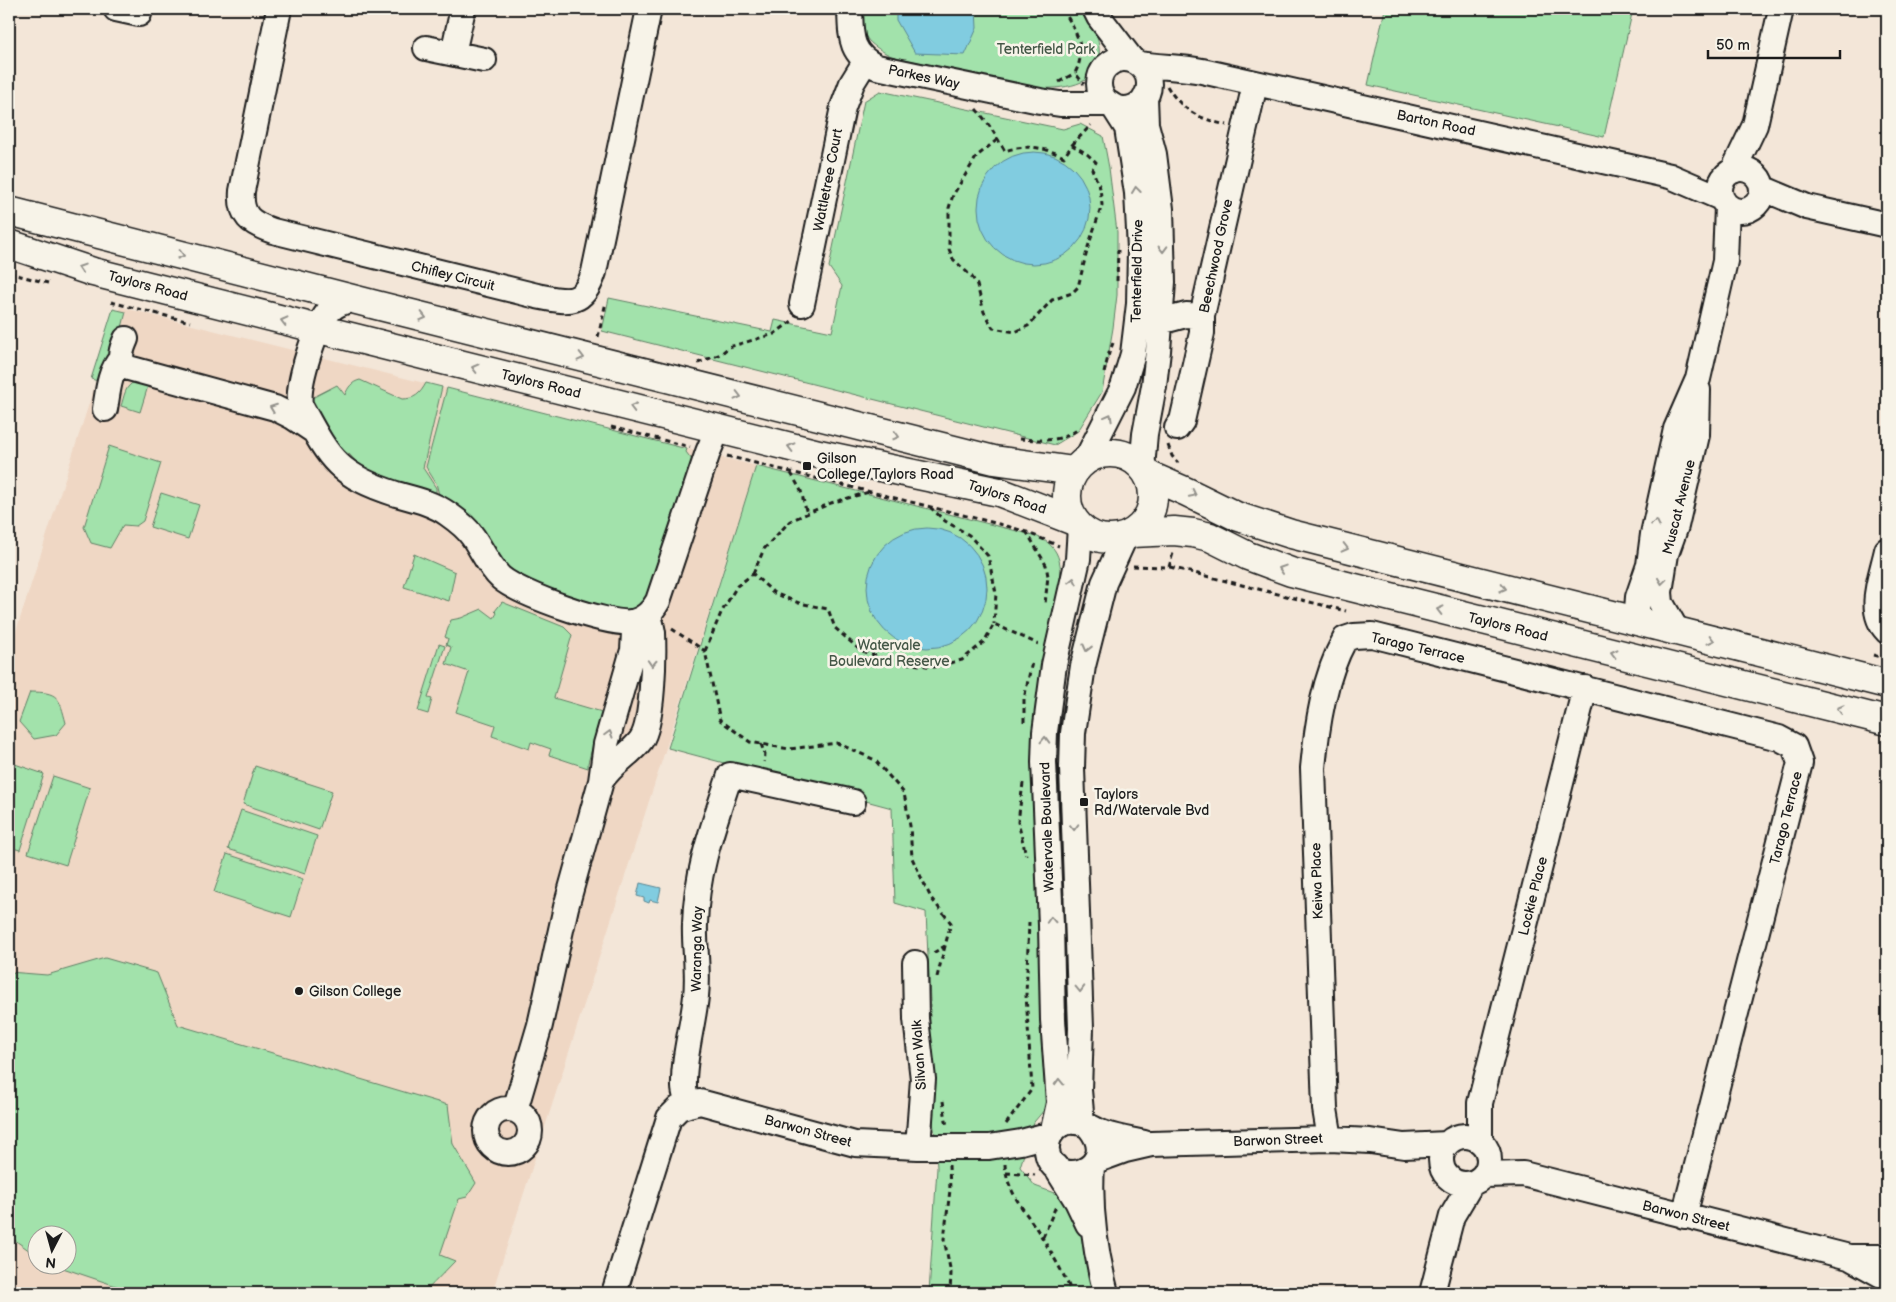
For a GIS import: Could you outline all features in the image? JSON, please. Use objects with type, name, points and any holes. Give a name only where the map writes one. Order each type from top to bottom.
[{"type":"main road","points":[[9,211],[354,300],[994,460],[1080,466]]},
{"type":"main road","name":"Taylors Road","points":[[9,244],[93,272],[319,329],[819,454],[999,492],[1077,524]]},
{"type":"main road","points":[[666,378],[711,401],[717,409],[720,419],[718,428]]},
{"type":"main road","points":[[1145,471],[1152,488],[1153,501],[1150,514],[1142,525],[1129,535],[1116,539],[1096,537],[1077,524],[1069,509],[1067,496],[1069,483],[1080,466],[1098,455],[1110,453],[1122,455],[1133,460],[1145,471],[1187,492],[1236,516],[1267,527],[1636,622],[1887,684]]},
{"type":"main road","name":"Taylors Road","points":[[1129,535],[1174,531],[1210,537],[1255,559],[1292,572],[1887,721]]},
{"type":"main road","points":[[1636,622],[1644,641],[1650,648],[1696,674]]},
{"type":"street","name":"Chifley Circuit","points":[[279,9],[243,183],[242,206],[248,218],[253,223],[272,231],[537,296],[570,300],[581,296],[587,291],[594,272],[649,9]]},
{"type":"street","points":[[453,53],[463,9]]},
{"type":"street","points":[[850,9],[852,38],[859,55],[866,62]]},
{"type":"street","name":"Muscat Avenue","points":[[1636,622],[1638,596],[1649,565],[1653,534],[1676,429],[1698,379],[1781,9]]},
{"type":"street","points":[[1097,13],[1148,77],[1152,91],[1140,102],[1127,108],[1112,105],[1105,99],[1099,86],[1097,76],[1097,13]]},
{"type":"street","points":[[426,48],[484,60]]},
{"type":"street","points":[[1097,76],[1116,60],[1136,62]]},
{"type":"street","name":"Parkes Way","points":[[866,62],[877,67],[1040,101],[1060,104],[1112,105]]},
{"type":"street","name":"Wattletree Court","points":[[802,304],[843,107],[852,83],[866,62]]},
{"type":"street","name":"Barton Road","points":[[1136,62],[1158,67],[1182,67],[1202,71],[1741,192]]},
{"type":"street","name":"Barton Road","points":[[1152,91],[1185,73],[1202,71]]},
{"type":"street","name":"Parkes Way","points":[[1040,101],[1059,99],[1074,94],[1097,76]]},
{"type":"street","name":"Beechwood Grove","points":[[1177,428],[1182,421],[1202,333],[1202,316],[1255,84]]},
{"type":"street","name":"Tenterfield Drive","points":[[1145,471],[1145,434],[1154,386],[1163,282],[1161,209],[1154,154],[1146,124],[1152,91]]},
{"type":"street","name":"Tenterfield Drive","points":[[1080,466],[1123,387],[1131,361],[1137,329],[1140,277],[1138,210],[1129,136],[1124,120],[1112,105]]},
{"type":"street","points":[[1741,192],[1887,225]]},
{"type":"street","points":[[354,300],[336,305],[328,312],[319,329],[302,375],[299,397],[300,405],[326,452],[340,466],[373,487],[431,505],[462,524],[499,576],[511,586],[529,594],[614,621],[639,618],[653,631],[650,708],[645,733],[636,746],[606,772],[601,782]]},
{"type":"street","name":"Tenterfield Drive","points":[[1160,322],[1186,315],[1202,316]]},
{"type":"street","points":[[127,356],[274,408],[293,417],[315,432]]},
{"type":"street","name":"Muscat Avenue","points":[[1677,631],[1661,603],[1660,592],[1666,554],[1676,526],[1697,435],[1698,379]]},
{"type":"street","points":[[515,1110],[540,1025],[566,907],[601,782],[606,744],[634,650],[634,633],[639,618],[658,601],[708,452],[718,428]]},
{"type":"street","name":"Watervale Boulevard","points":[[1052,1132],[1059,1103],[1053,1020],[1051,925],[1045,804],[1045,740],[1054,666],[1078,559],[1077,524]]},
{"type":"street","name":"Watervale Boulevard","points":[[1086,1125],[1079,1090],[1081,1028],[1073,805],[1073,733],[1083,666],[1104,583],[1129,535]]},
{"type":"street","points":[[1883,626],[1876,612],[1887,550]]},
{"type":"street","name":"Tarago Terrace","points":[[1354,636],[1372,635],[1585,688],[1779,738],[1794,746],[1800,762],[1684,1216]]},
{"type":"street","name":"Keiwa Place","points":[[1330,1138],[1325,1109],[1313,768],[1316,735],[1336,655],[1344,639],[1354,636]]},
{"type":"street","name":"Lockie Place","points":[[1432,1293],[1585,688]]},
{"type":"street","name":"Waranga Way","points":[[688,1105],[684,1088],[698,978],[695,924],[700,875],[710,834],[730,775],[853,802]]},
{"type":"street","name":"Silvan Walk","points":[[915,963],[916,1019],[923,1079],[918,1147]]},
{"type":"street","name":"Barwon Street","points":[[688,1105],[700,1102],[855,1144],[948,1147],[1040,1157],[1049,1170]]},
{"type":"street","points":[[614,1293],[668,1118],[678,1108],[688,1105]]},
{"type":"street","points":[[1094,1237],[1074,1195],[1049,1170],[1047,1148],[1052,1132],[1067,1122],[1086,1125],[1096,1135],[1099,1144],[1099,1152],[1094,1163],[1091,1198],[1094,1237],[1106,1293]]},
{"type":"street","name":"Barwon Street","points":[[1086,1125],[1112,1136],[1151,1144]]},
{"type":"street","name":"Barwon Street","points":[[1000,1154],[1052,1132]]},
{"type":"street","name":"Barwon Street","points":[[1094,1163],[1125,1150],[1151,1144],[1330,1138],[1370,1141],[1404,1146],[1466,1160],[1849,1257],[1887,1257]]},
{"type":"street","points":[[1049,1170],[1078,1173],[1094,1163]]},
{"type":"street","name":"Barwon Street","points":[[1849,1257],[1887,1278]]},
{"type":"path","points":[[1063,9],[1081,46],[1080,64],[1075,73],[1097,76]]},
{"type":"path","points":[[1152,91],[1173,95],[1194,115],[1203,120],[1244,129]]},
{"type":"path","points":[[973,106],[990,124],[1005,151],[1014,148],[1031,147],[1048,149],[1064,157],[1072,145],[1096,162],[1092,169],[1100,188],[1102,206],[1088,246],[1078,287],[1072,293],[1052,300],[1028,326],[1015,332],[993,328],[988,322],[977,285],[972,277],[953,259],[949,249],[949,208],[953,195],[977,156],[998,139]]},
{"type":"path","points":[[1118,247],[1118,290]]},
{"type":"path","points":[[598,337],[606,302]]},
{"type":"path","points":[[697,363],[721,354],[729,347],[774,334],[794,319],[802,304]]},
{"type":"path","points":[[1104,380],[1109,353],[1115,338]]},
{"type":"path","points":[[1049,441],[1070,435],[1087,420],[1105,423]]},
{"type":"path","points":[[1145,434],[1157,435],[1164,439],[1172,456],[1183,468]]},
{"type":"path","points":[[791,472],[801,492],[807,514]]},
{"type":"path","points":[[705,651],[721,613],[737,586],[752,574],[764,549],[790,521],[831,503],[870,492]]},
{"type":"path","points":[[752,574],[774,593],[799,603],[828,609],[835,628],[860,650],[890,661],[934,667],[962,660],[984,642],[994,624],[996,593],[988,556],[969,535],[945,521],[930,507]]},
{"type":"path","points":[[1026,532],[1046,565],[1048,576],[1045,605]]},
{"type":"path","points":[[994,624],[1038,645],[1040,637]]},
{"type":"path","points":[[1024,728],[1024,699],[1029,672],[1035,654]]},
{"type":"path","points":[[1871,655],[1887,659]]},
{"type":"path","points":[[1023,778],[1018,822],[1027,865]]},
{"type":"path","points":[[1029,914],[1026,995],[1032,1089],[1007,1121],[1000,1154],[1011,1188],[1043,1238],[1072,1293]]},
{"type":"path","points":[[935,982],[945,946]]},
{"type":"path","points":[[942,1098],[948,1134],[950,1190],[944,1239],[951,1273],[950,1293]]},
{"type":"path","points":[[1000,1154],[1034,1175],[1049,1170]]},
{"type":"path","points":[[1043,1238],[1062,1194],[1074,1195]]},
{"type":"shaded area","name":"Gilson College","points":[[120,307],[756,466],[492,1293],[9,1293],[9,653]]},
{"type":"green space","name":"Tenterfield Park","points":[[859,9],[1087,9],[1090,12],[1097,36],[1099,61],[1096,70],[1081,82],[1061,87],[1033,88],[891,56],[876,47],[867,38],[861,26]]},
{"type":"green space","points":[[1385,9],[1633,9],[1604,137],[1368,85]]},
{"type":"green space","points":[[880,91],[1063,129],[1080,124],[1103,136],[1117,232],[1117,295],[1113,328],[1102,392],[1078,431],[1055,445],[602,331],[609,298],[772,332],[775,320],[832,332],[842,286],[829,267],[864,101]]},
{"type":"green space","points":[[113,309],[126,312],[115,355],[105,383],[91,379]]},
{"type":"green space","points":[[360,380],[402,399],[417,395],[426,383],[442,387],[423,468],[436,488],[436,497],[366,472],[349,454],[335,447],[310,399],[337,385],[345,395],[351,385]]},
{"type":"green space","points":[[135,382],[148,386],[140,412],[121,406],[127,389]]},
{"type":"green space","points":[[447,388],[687,449],[686,452],[696,465],[645,609],[619,615],[529,586],[508,573],[440,499],[436,483],[426,467]]},
{"type":"green space","points":[[109,446],[161,463],[143,521],[136,526],[123,525],[110,548],[91,543],[84,527]]},
{"type":"green space","name":"Watervale Boulevard Reserve","points":[[756,466],[1029,534],[1044,540],[1056,553],[1059,561],[1060,578],[1056,605],[1050,1103],[1034,1122],[1020,1167],[1035,1186],[1065,1197],[1082,1235],[1097,1293],[929,1293],[937,1168],[930,1102],[930,1001],[926,912],[895,903],[892,808],[668,748]]},
{"type":"green space","points":[[161,493],[199,505],[188,539],[150,527]]},
{"type":"green space","points":[[414,554],[455,572],[449,601],[404,587]]},
{"type":"green space","points":[[502,602],[564,627],[572,635],[554,698],[602,712],[588,768],[549,755],[551,749],[531,742],[529,749],[492,736],[495,725],[456,712],[469,672],[446,664],[451,647],[446,645],[448,639],[445,637],[451,620],[482,609],[494,618],[497,613],[495,611]]},
{"type":"green space","points":[[439,644],[445,646],[428,698],[432,699],[428,714],[418,711]]},
{"type":"green space","points":[[30,692],[47,693],[59,702],[66,723],[56,735],[34,739],[19,722]]},
{"type":"green space","points":[[9,762],[44,774],[20,850],[9,847]]},
{"type":"green space","points":[[255,766],[332,791],[319,830],[243,804]]},
{"type":"green space","points":[[53,776],[90,788],[66,865],[28,853]]},
{"type":"green space","points":[[241,810],[317,836],[305,874],[228,849]]},
{"type":"green space","points":[[227,854],[303,879],[291,917],[214,892]]},
{"type":"green space","points":[[105,958],[157,973],[178,1025],[448,1105],[453,1144],[476,1183],[467,1197],[459,1199],[440,1255],[455,1261],[424,1293],[137,1293],[78,1273],[78,1224],[28,1224],[28,1250],[9,1236],[9,972],[47,975]]},
{"type":"water","points":[[896,9],[976,9],[977,28],[965,55],[915,53],[896,20]]},
{"type":"water","points":[[1034,152],[1055,156],[1073,169],[1086,187],[1090,208],[1086,229],[1073,247],[1055,260],[1034,264],[1013,260],[995,247],[982,229],[978,208],[982,187],[995,169],[1013,156]]},
{"type":"water","points":[[927,528],[939,529],[950,533],[960,538],[969,546],[977,555],[982,565],[986,576],[986,600],[982,611],[977,621],[969,630],[960,638],[950,643],[939,647],[927,648],[915,647],[904,643],[894,638],[885,630],[877,621],[872,611],[868,600],[867,588],[868,576],[872,565],[877,555],[885,546],[894,538],[904,533],[915,529]]},
{"type":"water","points":[[640,883],[661,888],[658,902],[650,900],[649,903],[644,901],[644,898],[637,896]]},
{"type":"place","name":"Gilson College/Taylors Road","points":[[807,466]]},
{"type":"place","name":"Taylors Rd/Watervale Bvd","points":[[1084,802]]},
{"type":"place","name":"Gilson College","points":[[299,991]]}]
